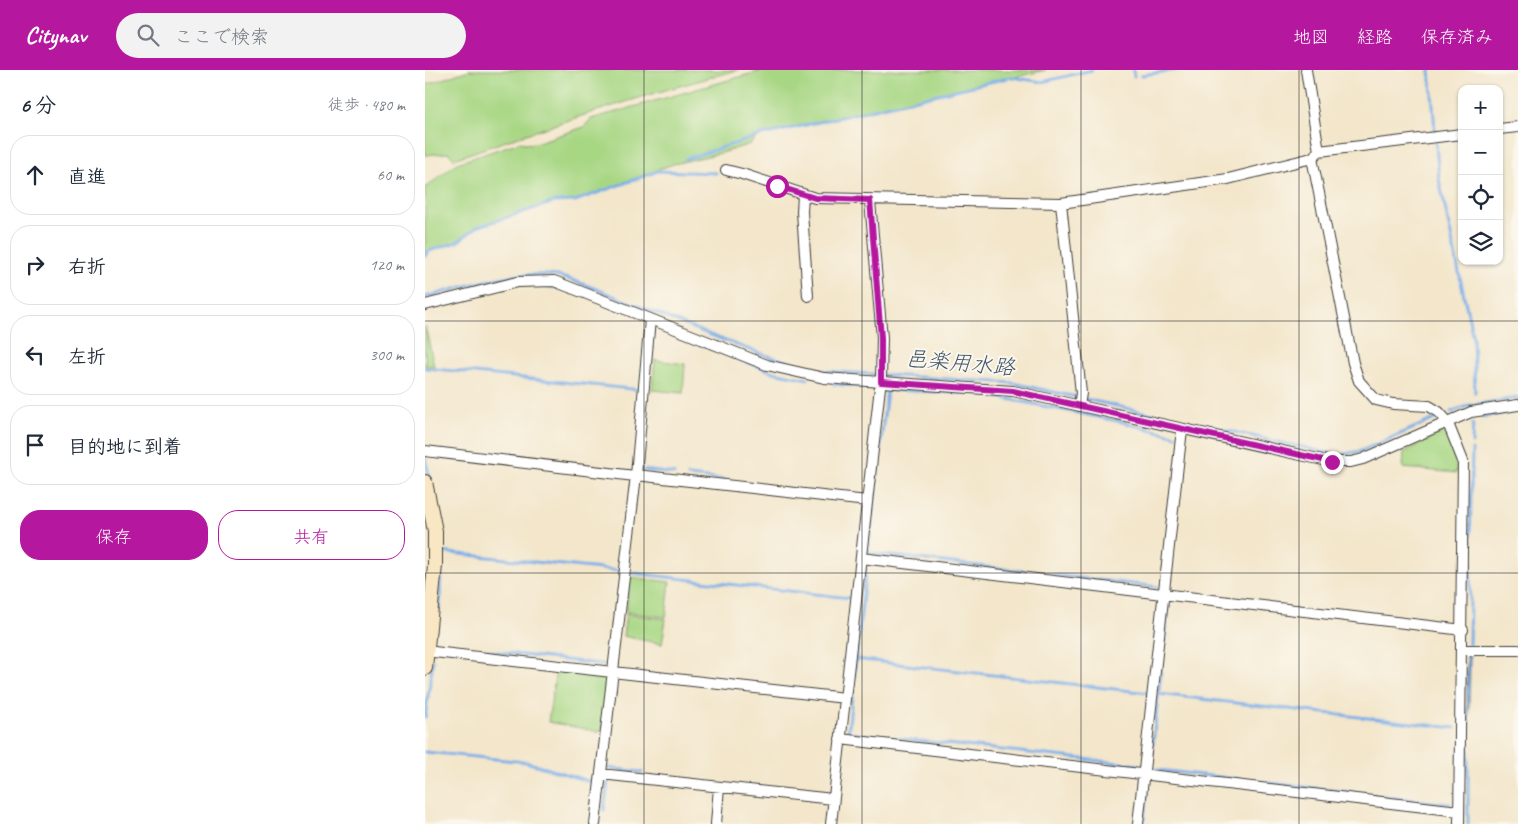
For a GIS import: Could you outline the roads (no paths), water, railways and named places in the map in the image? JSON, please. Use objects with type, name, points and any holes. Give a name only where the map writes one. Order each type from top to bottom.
[{"type":"main road","points":[[425,482],[435,565],[425,668]]},
{"type":"street","points":[[1306,70],[1315,154],[1353,364],[1359,381],[1376,400],[1393,404],[1429,406],[1439,412],[1447,421],[1463,461],[1463,650],[1459,824]]},
{"type":"street","points":[[1503,129],[1518,127]]},
{"type":"street","points":[[726,170],[815,198],[1061,203],[1228,179],[1315,154],[1458,135]]},
{"type":"street","points":[[803,195],[802,212],[808,296]]},
{"type":"street","points":[[831,824],[881,377],[881,338],[870,200]]},
{"type":"street","points":[[1061,203],[1080,401]]},
{"type":"street","points":[[425,305],[517,282],[535,280],[554,281],[767,365],[824,378],[881,377],[1003,390],[1080,401],[1182,429],[1319,460],[1343,463],[1363,459],[1471,412],[1518,405]]},
{"type":"street","points":[[595,824],[636,476],[650,319]]},
{"type":"street","points":[[1138,824],[1182,429]]},
{"type":"street","points":[[425,452],[867,500]]},
{"type":"street","points":[[861,558],[1463,630]]},
{"type":"street","points":[[1463,650],[1518,650]]},
{"type":"street","points":[[426,651],[845,698]]},
{"type":"street","points":[[840,739],[1459,810]]},
{"type":"street","points":[[601,774],[833,799]]},
{"type":"street","points":[[716,824],[719,787]]},
{"type":"water","points":[[1467,656],[1470,656],[1469,727],[1467,727]]},
{"type":"waterway","points":[[685,159],[759,136],[1011,77],[1042,82],[1092,70]]},
{"type":"waterway","points":[[1133,70],[1134,76]]},
{"type":"waterway","points":[[1142,75],[1178,70]]},
{"type":"waterway","points":[[1430,70],[1435,130]]},
{"type":"waterway","points":[[1436,143],[1439,179],[1473,338],[1475,393]]},
{"type":"waterway","points":[[425,256],[429,251],[457,242],[477,227],[554,202],[575,201],[658,171],[716,173]]},
{"type":"waterway","name":"邑楽用水路","points":[[425,297],[508,277],[541,274],[558,276],[752,351],[824,371],[1013,383],[1338,455],[1361,451],[1437,418]]},
{"type":"waterway","points":[[545,286],[559,288]]},
{"type":"waterway","points":[[689,340],[773,372],[808,379]]},
{"type":"waterway","points":[[425,368],[641,390]]},
{"type":"waterway","points":[[834,384],[873,388]]},
{"type":"waterway","points":[[967,393],[887,390],[868,553],[1158,587]]},
{"type":"waterway","points":[[978,393],[1122,422],[1177,436]]},
{"type":"waterway","name":"邑楽用水路","points":[[1451,412],[1470,405],[1518,398]]},
{"type":"waterway","points":[[1483,417],[1518,411]]},
{"type":"waterway","points":[[1472,443],[1473,424]]},
{"type":"waterway","points":[[1470,550],[1472,450]]},
{"type":"waterway","points":[[425,458],[430,479]]},
{"type":"waterway","points":[[644,470],[674,474]]},
{"type":"waterway","points":[[688,476],[726,480]]},
{"type":"waterway","points":[[440,552],[620,571]]},
{"type":"waterway","points":[[1469,644],[1471,556]]},
{"type":"waterway","points":[[435,630],[440,604],[441,567]]},
{"type":"waterway","points":[[866,567],[848,733],[1138,765]]},
{"type":"waterway","points":[[632,573],[850,598]]},
{"type":"waterway","points":[[1169,600],[1150,769],[1450,804]]},
{"type":"waterway","points":[[433,641],[436,644],[446,646],[608,665]]},
{"type":"waterway","points":[[855,659],[1149,693]]},
{"type":"waterway","points":[[425,717],[433,661]]},
{"type":"waterway","points":[[1158,694],[1455,728]]},
{"type":"waterway","points":[[1468,733],[1468,824]]},
{"type":"waterway","points":[[425,752],[526,762],[595,783]]},
{"type":"waterway","points":[[608,768],[642,772]]},
{"type":"waterway","points":[[1143,824],[1149,779]]},
{"type":"waterway","points":[[604,810],[608,783]]}]
